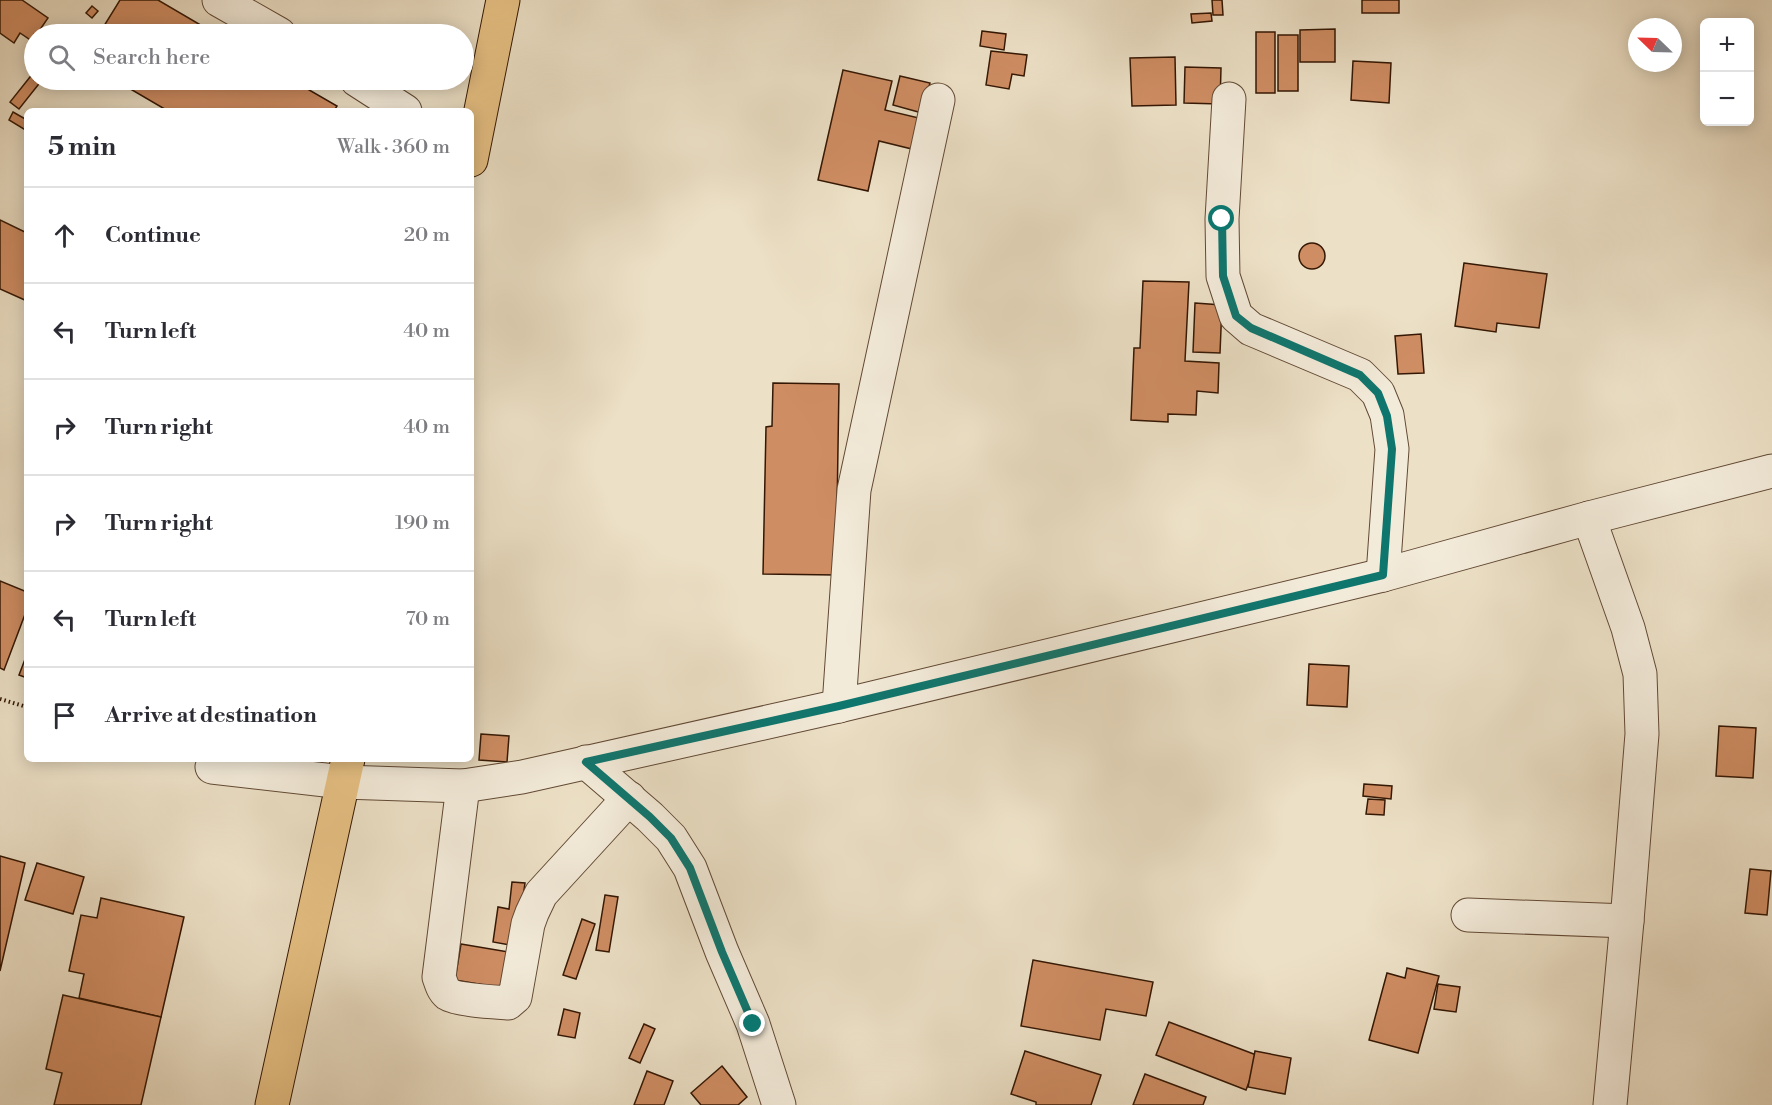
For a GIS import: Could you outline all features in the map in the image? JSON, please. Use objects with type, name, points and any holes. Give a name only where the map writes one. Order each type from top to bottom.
[{"type":"highway","points":[[474,141],[503,0]]},
{"type":"highway","points":[[272,1105],[345,770]]},
{"type":"street","points":[[219,0],[261,24]]},
{"type":"street","points":[[372,90],[400,108]]},
{"type":"street","points":[[1229,99],[1222,219],[1223,276],[1236,316],[1251,328],[1360,375],[1378,393],[1387,416],[1392,449],[1383,575]]},
{"type":"street","points":[[839,706],[854,490],[938,100]]},
{"type":"street","points":[[212,767],[345,770],[463,786],[522,777],[839,706],[1383,575],[1588,518],[1772,471]]},
{"type":"street","points":[[1588,518],[1628,628],[1640,674],[1642,734],[1610,1105]]},
{"type":"street","points":[[586,762],[671,838],[690,868],[753,1024],[779,1105]]},
{"type":"street","points":[[463,786],[439,977],[441,986],[449,995],[508,1003],[515,997],[528,924],[541,894],[628,798]]},
{"type":"street","points":[[1468,915],[1627,921]]},
{"type":"path","points":[[0,699],[24,706]]},
{"type":"building","points":[[0,0],[22,0],[48,18],[44,24],[24,24],[24,36],[20,33],[14,43],[0,33]]},
{"type":"building","points":[[120,0],[158,0],[199,24],[105,24]]},
{"type":"building","points":[[1212,0],[1222,0],[1223,15],[1213,15]]},
{"type":"building","points":[[1362,0],[1399,0],[1399,13],[1362,13]]},
{"type":"building","points":[[92,6],[98,11],[92,18],[86,13]]},
{"type":"building","points":[[1211,13],[1212,21],[1192,23],[1191,14]]},
{"type":"building","points":[[1335,29],[1335,62],[1300,62],[1300,30]]},
{"type":"building","points":[[982,31],[1006,34],[1004,50],[980,46]]},
{"type":"building","points":[[1256,32],[1275,32],[1275,93],[1256,93]]},
{"type":"building","points":[[1278,35],[1298,35],[1298,91],[1278,91]]},
{"type":"building","points":[[991,51],[1027,55],[1024,76],[1012,74],[1009,89],[986,85]]},
{"type":"building","points":[[1175,57],[1176,105],[1132,106],[1130,58]]},
{"type":"building","points":[[1353,61],[1391,63],[1389,103],[1351,100]]},
{"type":"building","points":[[1185,67],[1221,68],[1220,104],[1184,103]]},
{"type":"building","points":[[843,70],[892,81],[885,110],[923,119],[916,150],[879,141],[868,191],[818,180]]},
{"type":"building","points":[[900,76],[930,83],[922,113],[893,105]]},
{"type":"building","points":[[24,84],[24,90],[34,90],[19,109],[10,102]]},
{"type":"building","points":[[132,90],[309,90],[337,106],[336,108],[163,108]]},
{"type":"building","points":[[13,112],[24,118],[24,129],[9,120]]},
{"type":"building","points":[[0,220],[24,232],[24,300],[0,289]]},
{"type":"building","points":[[1312,243],[1321,247],[1325,256],[1321,265],[1312,269],[1303,265],[1299,256],[1303,247]]},
{"type":"building","points":[[1464,263],[1547,274],[1539,328],[1497,323],[1496,332],[1455,326]]},
{"type":"building","points":[[1143,281],[1189,282],[1185,361],[1219,363],[1218,393],[1197,391],[1196,415],[1168,414],[1168,422],[1131,420],[1134,348],[1140,348]]},
{"type":"building","points":[[1195,303],[1222,305],[1220,353],[1193,352]]},
{"type":"building","points":[[1421,334],[1424,373],[1398,374],[1395,336]]},
{"type":"building","points":[[773,383],[839,384],[836,575],[763,574],[766,427],[772,426]]},
{"type":"building","points":[[0,581],[24,591],[24,617],[4,670],[0,668]]},
{"type":"building","points":[[24,662],[24,677],[19,675]]},
{"type":"building","points":[[1309,664],[1349,666],[1347,707],[1307,705]]},
{"type":"building","points":[[1719,726],[1756,728],[1753,778],[1716,776]]},
{"type":"building","points":[[481,734],[509,736],[507,762],[479,760]]},
{"type":"building","points":[[1364,784],[1392,786],[1391,799],[1363,796]]},
{"type":"building","points":[[1368,799],[1385,800],[1384,815],[1366,814]]},
{"type":"building","points":[[0,856],[25,863],[0,971]]},
{"type":"building","points":[[37,863],[84,877],[73,914],[25,900]]},
{"type":"building","points":[[1750,869],[1771,871],[1767,915],[1745,913]]},
{"type":"building","points":[[512,882],[525,883],[516,946],[493,942],[498,907],[509,909]]},
{"type":"building","points":[[605,895],[618,897],[609,952],[596,950]]},
{"type":"building","points":[[101,898],[184,917],[161,1017],[79,998],[84,974],[69,971],[81,915],[97,918]]},
{"type":"building","points":[[582,919],[595,924],[576,979],[563,975]]},
{"type":"building","points":[[461,944],[514,953],[508,989],[455,980]]},
{"type":"building","points":[[1033,960],[1153,982],[1146,1016],[1106,1009],[1100,1040],[1021,1026]]},
{"type":"building","points":[[1407,968],[1439,976],[1418,1053],[1369,1040],[1387,973],[1405,978]]},
{"type":"building","points":[[1438,984],[1460,987],[1456,1012],[1434,1009]]},
{"type":"building","points":[[63,995],[161,1017],[141,1105],[54,1105],[62,1073],[46,1069]]},
{"type":"building","points":[[564,1009],[580,1013],[575,1038],[558,1035]]},
{"type":"building","points":[[1169,1022],[1259,1056],[1246,1090],[1156,1055]]},
{"type":"building","points":[[644,1024],[655,1029],[640,1063],[629,1058]]},
{"type":"building","points":[[1025,1051],[1101,1075],[1091,1105],[1036,1105],[1036,1102],[1011,1094]]},
{"type":"building","points":[[1255,1051],[1291,1058],[1285,1094],[1248,1087]]},
{"type":"building","points":[[722,1066],[747,1097],[738,1105],[701,1105],[691,1093]]},
{"type":"building","points":[[647,1071],[673,1081],[664,1105],[634,1105]]},
{"type":"building","points":[[1145,1074],[1206,1097],[1203,1105],[1133,1105]]},
{"type":"route","points":[[753,1024],[690,868],[671,838],[586,762],[839,706],[1383,575],[1392,449],[1387,416],[1378,393],[1360,375],[1251,328],[1236,316],[1223,276],[1222,219]]}]
